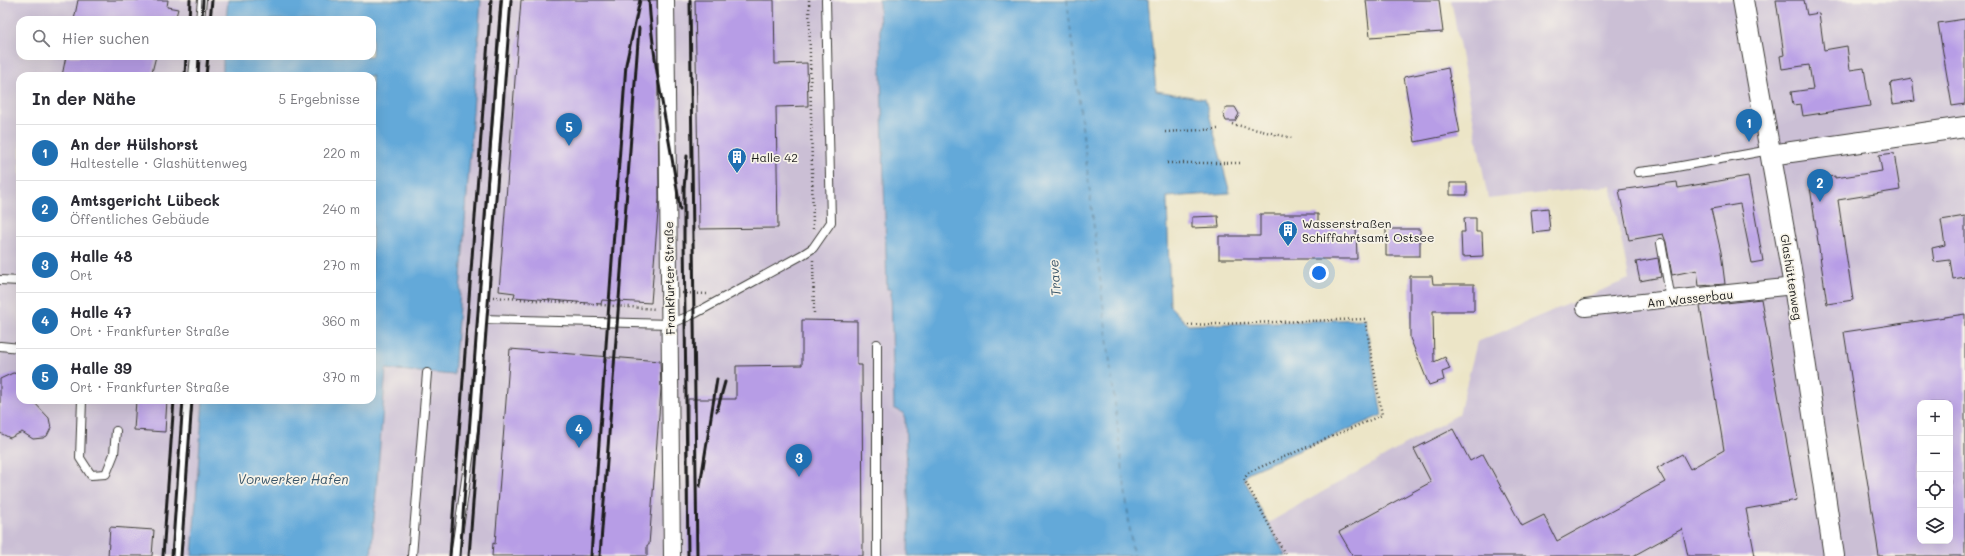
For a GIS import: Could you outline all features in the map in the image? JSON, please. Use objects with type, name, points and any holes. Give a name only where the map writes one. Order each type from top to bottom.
[{"type":"street","name":"Frankfurter Straße","points":[[666,0],[672,556]]},
{"type":"street","name":"Glashüttenweg","points":[[1743,0],[1794,286],[1834,556]]},
{"type":"street","points":[[1771,152],[1965,127]]},
{"type":"street","name":"Am Wasserbau","points":[[1585,308],[1794,286]]},
{"type":"lane","points":[[200,16],[202,0]]},
{"type":"lane","points":[[455,556],[475,416],[507,0]]},
{"type":"lane","points":[[482,319],[670,324],[694,314],[813,248],[831,222],[826,0]]},
{"type":"lane","points":[[193,72],[195,60]]},
{"type":"lane","points":[[1638,172],[1665,169],[1716,158],[1771,152]]},
{"type":"lane","points":[[1661,242],[1671,300]]},
{"type":"lane","points":[[0,280],[16,281]]},
{"type":"lane","points":[[877,344],[877,556]]},
{"type":"lane","points":[[0,346],[16,348]]},
{"type":"lane","points":[[412,556],[427,373]]},
{"type":"lane","points":[[82,404],[80,458],[91,475],[106,474],[114,454],[116,431]]},
{"type":"lane","points":[[176,556],[188,404]]},
{"type":"path","points":[[809,0],[814,314]]},
{"type":"path","points":[[1232,124],[1292,138]]},
{"type":"path","points":[[1165,132],[1218,129]]},
{"type":"path","points":[[1167,163],[1240,163]]},
{"type":"path","points":[[669,294],[710,294]]},
{"type":"path","points":[[484,296],[657,309]]},
{"type":"path","points":[[1188,325],[1365,319],[1382,415],[1249,472],[1244,479],[1286,556]]},
{"type":"shaded area","points":[[0,0],[228,0],[226,16],[16,16],[16,60],[223,60],[223,72],[16,72],[16,404],[203,404],[192,556],[0,556]]},
{"type":"shaded area","points":[[481,0],[879,0],[887,289],[891,289],[900,410],[905,419],[909,518],[908,556],[371,556],[386,368],[454,375]]},
{"type":"shaded area","points":[[1451,0],[1965,0],[1965,556],[1286,556],[1268,523],[1459,414],[1477,342],[1629,279],[1611,186],[1488,199]]},
{"type":"water","name":"Vorwerker Hafen","points":[[228,0],[481,0],[454,375],[386,369],[371,556],[192,556],[203,404],[376,404],[376,72],[223,72],[223,60],[376,60],[376,16],[226,16]]},
{"type":"water","name":"Trave","points":[[879,0],[1148,0],[1156,91],[1205,99],[1230,193],[1167,197],[1170,306],[1188,325],[1365,319],[1382,415],[1249,472],[1244,479],[1286,556],[908,556],[909,518],[905,419],[903,413],[894,408],[891,289],[887,289]]},
{"type":"building","points":[[78,0],[168,0],[167,7],[178,9],[176,16],[75,16]]},
{"type":"building","points":[[521,0],[657,0],[659,199],[651,303],[602,300],[601,304],[514,297],[515,293],[499,291]]},
{"type":"building","points":[[695,0],[774,0],[775,64],[807,63],[808,106],[776,107],[778,228],[699,229]]},
{"type":"building","points":[[1366,0],[1439,0],[1443,32],[1370,37]]},
{"type":"building","points":[[1776,0],[1804,0],[1807,15],[1819,13],[1824,50],[1847,46],[1850,70],[1864,68],[1870,106],[1803,116],[1801,104],[1793,105],[1791,92],[1813,89],[1809,65],[1782,69],[1780,56],[1784,55]]},
{"type":"building","points":[[1965,19],[1965,104],[1952,106],[1938,23]]},
{"type":"building","points":[[65,60],[155,60],[152,72],[63,72]]},
{"type":"building","points":[[1448,68],[1460,133],[1415,142],[1404,77]]},
{"type":"building","points":[[1912,79],[1915,101],[1893,104],[1890,83]]},
{"type":"building","points":[[1227,107],[1235,107],[1239,114],[1235,121],[1226,121],[1223,114]]},
{"type":"building","points":[[1894,153],[1900,190],[1838,200],[1853,300],[1827,304],[1809,180],[1882,171],[1879,155]]},
{"type":"building","points":[[1748,176],[1763,261],[1752,263],[1740,204],[1711,209],[1721,252],[1725,284],[1699,286],[1697,270],[1672,275],[1666,242],[1663,234],[1629,240],[1619,190],[1677,182],[1678,188]]},
{"type":"building","points":[[1450,183],[1467,183],[1467,195],[1450,195]]},
{"type":"building","points":[[1548,208],[1550,231],[1533,233],[1531,210]]},
{"type":"building","name":"Wasserstraßen Schiffahrtsamt Ostsee","points":[[1260,214],[1318,214],[1318,226],[1356,227],[1357,259],[1219,259],[1219,236],[1260,236]]},
{"type":"building","points":[[1218,216],[1219,227],[1192,228],[1192,217]]},
{"type":"building","points":[[1965,216],[1965,277],[1953,279],[1950,260],[1934,262],[1932,248],[1945,245],[1941,220]]},
{"type":"building","points":[[1464,218],[1476,218],[1476,232],[1482,232],[1483,256],[1462,257],[1461,232],[1465,232]]},
{"type":"building","points":[[1386,229],[1420,229],[1420,256],[1386,256]]},
{"type":"building","points":[[1658,258],[1661,277],[1640,281],[1636,262]]},
{"type":"building","points":[[1410,276],[1432,276],[1433,284],[1474,284],[1474,311],[1433,311],[1434,362],[1445,357],[1450,369],[1442,372],[1444,380],[1429,385],[1410,338]]},
{"type":"building","points":[[1761,299],[1797,500],[1746,509],[1755,556],[1688,556],[1682,529],[1633,556],[1353,556],[1339,532],[1431,482],[1414,449],[1453,429],[1470,461],[1483,454],[1522,526],[1544,515],[1557,541],[1665,482],[1657,468],[1682,454],[1690,469],[1724,450],[1700,306]]},
{"type":"building","points":[[1965,314],[1965,556],[1879,556],[1844,332]]},
{"type":"building","points":[[802,320],[857,321],[857,365],[862,365],[863,556],[688,556],[688,399],[736,399],[736,366],[802,365]]},
{"type":"building","points":[[510,349],[660,361],[661,389],[647,556],[492,556],[493,543],[495,544]]},
{"type":"building","points":[[13,373],[16,373],[16,404],[36,404],[49,418],[51,428],[47,436],[33,439],[22,432],[10,438],[0,433],[0,379]]},
{"type":"building","points":[[136,404],[167,404],[165,432],[134,430]]},
{"type":"building","points":[[110,527],[154,530],[152,556],[108,556]]},
{"type":"ferry route","points":[[1067,0],[1133,556]]},
{"type":"railway","points":[[189,16],[190,0]]},
{"type":"railway","points":[[202,16],[203,0]]},
{"type":"railway","points":[[210,16],[212,0]]},
{"type":"railway","points":[[450,556],[491,0]]},
{"type":"railway","points":[[460,556],[501,0]]},
{"type":"railway","points":[[469,556],[511,0]]},
{"type":"railway","points":[[591,556],[626,64],[640,0]]},
{"type":"railway","points":[[649,0],[654,53],[680,210]]},
{"type":"railway","points":[[690,0],[697,556]]},
{"type":"railway","points":[[600,556],[639,28]]},
{"type":"railway","points":[[185,72],[186,60]]},
{"type":"railway","points":[[198,72],[199,60]]},
{"type":"railway","points":[[206,72],[208,60]]},
{"type":"railway","points":[[687,156],[684,188],[684,238],[688,556]]},
{"type":"railway","points":[[700,486],[717,379]]},
{"type":"railway","points":[[717,411],[725,382]]},
{"type":"railway","points":[[163,556],[174,404]]},
{"type":"railway","points":[[172,556],[183,404]]},
{"type":"railway","points":[[181,556],[192,404]]},
{"type":"place","name":"An der Hülshorst","points":[[1749,142]]},
{"type":"place","name":"Halle 39","points":[[569,146]]},
{"type":"place","name":"Halle 42","points":[[737,174]]},
{"type":"place","name":"Amtsgericht Lübeck","points":[[1820,202]]},
{"type":"place","name":"Wasserstraßen Schiffahrtsamt Ostsee","points":[[1288,247]]},
{"type":"place","name":"Halle 47","points":[[579,448]]},
{"type":"place","name":"Halle 48","points":[[799,477]]}]
